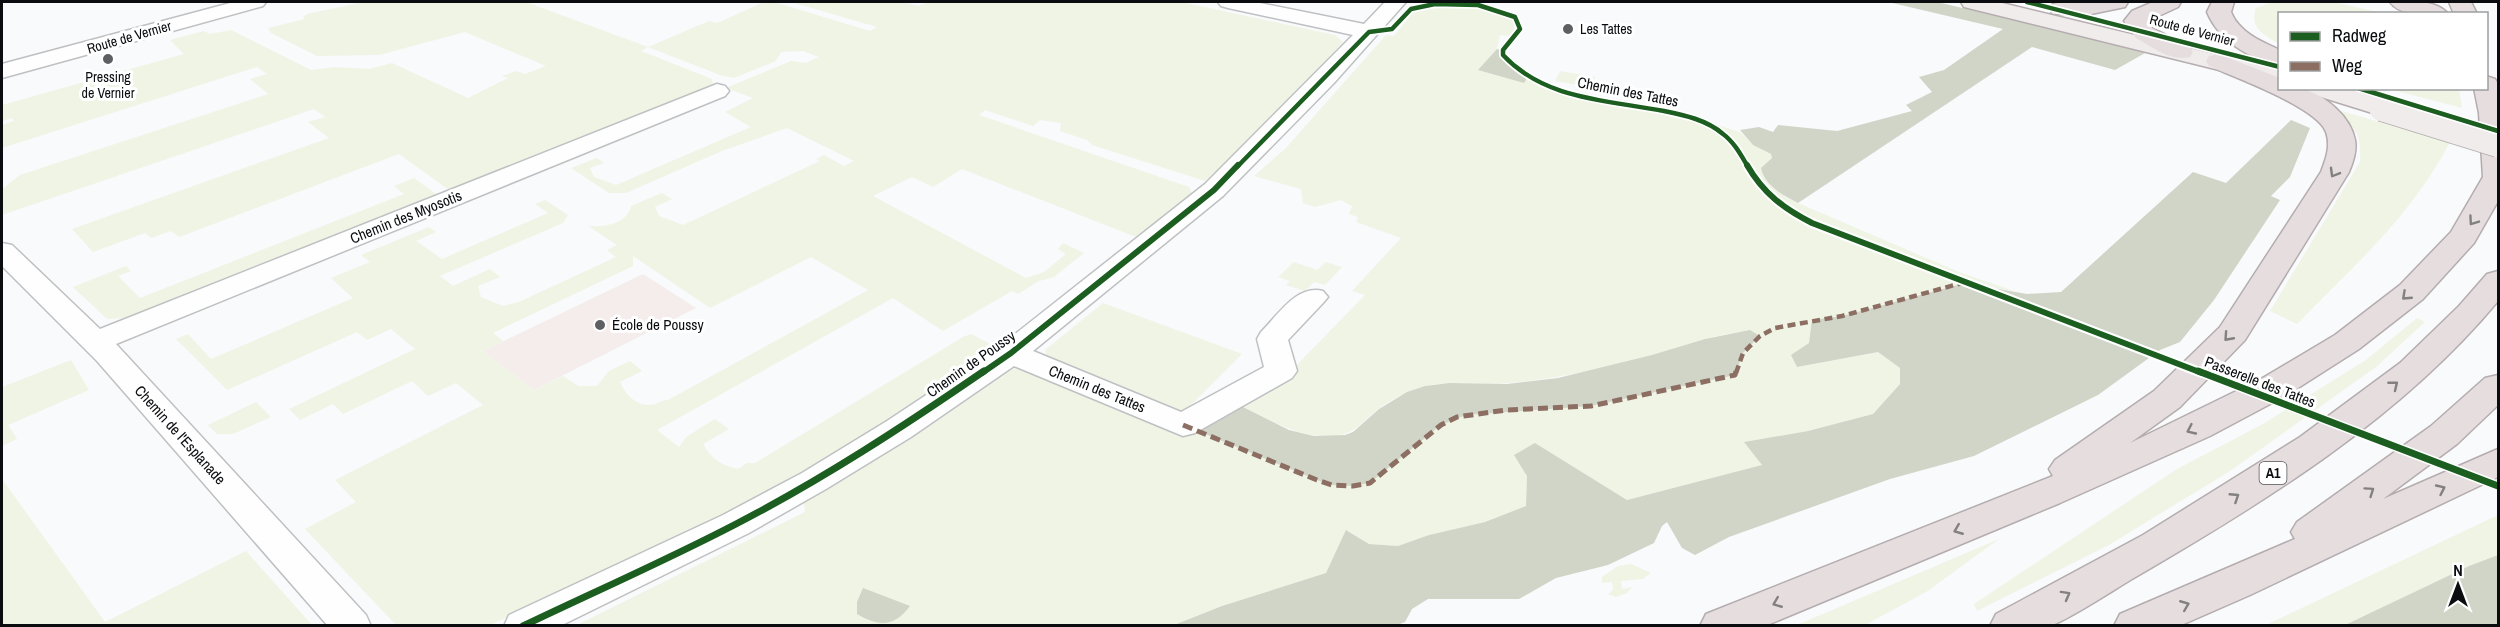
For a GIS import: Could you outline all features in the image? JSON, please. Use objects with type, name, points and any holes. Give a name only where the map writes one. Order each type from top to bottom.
[{"type":"highway","points":[[2061,9],[2091,8],[2117,2]]},
{"type":"highway","points":[[2170,2],[2140,16],[2136,21],[2141,29],[2156,41],[2181,52]]},
{"type":"highway","points":[[2223,2],[2219,12],[2229,29],[2257,48],[2278,58]]},
{"type":"highway","points":[[2401,2],[2431,12]]},
{"type":"highway","points":[[2218,61],[2278,87]]},
{"type":"highway","points":[[2012,507],[2167,399],[2233,333],[2246,315],[2335,172],[2345,147],[2342,133],[2333,121],[2312,105],[2284,90]]},
{"type":"highway","points":[[1721,626],[2012,507],[2196,428],[2291,378],[2330,354],[2397,303],[2424,279],[2466,231],[2497,180],[2488,90]]},
{"type":"highway","name":"A1","points":[[2011,626],[2168,538],[2317,444],[2429,355],[2457,328],[2499,280]]},
{"type":"highway","points":[[2235,584],[2379,485],[2444,435],[2499,386]]},
{"type":"highway","points":[[2135,626],[2235,584],[2499,462]]},
{"type":"main road","name":"Route de Vernier","points":[[1972,2],[2278,77]]},
{"type":"main road","name":"Route de Vernier","points":[[2027,2],[2141,29],[2278,66]]},
{"type":"main road","points":[[2326,90],[2499,131]]},
{"type":"main road","points":[[2362,90],[2385,103],[2499,144]]},
{"type":"street","name":"Route de Vernier","points":[[2,71],[256,2]]},
{"type":"street","points":[[1227,2],[1369,32]]},
{"type":"street","name":"Chemin de Poussy","points":[[523,626],[736,524],[899,429],[1011,353],[1214,190],[1396,2]]},
{"type":"street","name":"Chemin des Myosotis","points":[[95,342],[717,91]]},
{"type":"street","name":"Chemin de l'Esplanade","points":[[2,251],[95,342],[352,626]]},
{"type":"street","name":"Chemin des Tattes","points":[[1011,353],[1183,424],[1281,371],[1272,339],[1312,297]]},
{"type":"shaded area","points":[[364,2],[526,2],[648,47],[641,51],[712,79],[713,86],[509,169],[506,167],[449,190],[399,154],[179,237],[171,231],[151,238],[145,233],[93,252],[72,229],[329,138],[308,122],[325,117],[314,109],[2,215],[2,189],[20,175],[268,94],[250,79],[267,74],[257,67],[2,148],[2,125],[14,121],[12,118],[2,121],[2,105],[184,54],[170,40],[204,31],[210,34],[231,30],[311,70],[335,67],[369,69],[392,63],[468,98],[508,78],[502,76],[517,71],[525,74],[546,66],[465,32],[379,55],[317,56],[271,33],[268,28],[305,19],[303,17],[307,14]]},
{"type":"shaded area","points":[[764,2],[774,2],[870,31],[877,27],[791,2],[901,2],[919,6],[928,2],[1181,2],[1335,35],[1343,42],[1252,139],[1205,181],[1092,145],[1087,140],[1060,131],[1061,123],[1040,120],[1033,126],[985,110],[979,115],[1189,187],[1192,193],[1136,237],[962,169],[933,187],[912,177],[873,196],[1026,278],[1044,272],[1066,254],[1058,249],[1063,243],[1084,253],[1054,277],[1039,281],[1018,294],[1012,291],[943,331],[893,298],[657,430],[679,447],[686,437],[715,419],[729,429],[703,444],[718,461],[738,469],[747,463],[755,463],[963,337],[971,334],[996,347],[840,450],[706,526],[490,625],[396,625],[305,529],[356,502],[335,480],[483,405],[456,383],[428,396],[412,381],[343,414],[333,404],[300,420],[289,409],[415,349],[391,329],[367,340],[357,332],[227,390],[176,339],[188,334],[211,359],[353,298],[331,278],[370,262],[361,255],[429,227],[436,232],[416,241],[442,259],[548,213],[535,204],[545,200],[568,215],[563,223],[440,276],[453,286],[490,269],[500,277],[478,286],[481,297],[503,306],[519,302],[616,257],[607,250],[617,245],[588,226],[607,225],[620,221],[629,212],[631,206],[662,193],[672,199],[655,207],[659,216],[683,225],[820,161],[816,159],[824,155],[844,166],[854,161],[787,128],[722,151],[626,193],[609,193],[571,168],[597,158],[604,163],[590,168],[594,177],[616,185],[751,127],[725,112],[753,98],[726,88],[791,61],[806,63],[819,57],[803,51],[781,52],[776,61],[734,78],[720,75],[648,47],[709,21],[717,23]],"holes":[[[633,256],[710,308],[811,257],[868,290],[668,400],[652,405],[635,401],[622,387],[620,382],[642,371],[630,361],[609,371],[597,386],[578,386],[563,376],[534,390],[483,351],[503,341],[493,333],[633,266]]]},
{"type":"shaded area","points":[[1888,2],[1937,2],[2147,52],[2115,70],[2032,47],[1798,203],[1781,193],[1766,180],[1761,168],[1772,158],[1771,154],[1753,145],[1740,130],[1759,127],[1773,132],[1778,125],[1837,131],[1912,111],[1906,105],[1932,92],[1919,77],[1944,70],[2003,29]]},
{"type":"shaded area","points":[[2273,2],[2334,2],[2378,12],[2278,12],[2278,43],[2256,26],[2254,15],[2256,8]]},
{"type":"shaded area","points":[[1448,4],[1488,8],[1514,21],[1514,29],[1510,36],[1500,35],[1497,49],[1479,70],[1524,83],[1528,77],[1572,94],[1680,114],[1740,132],[1753,145],[1771,154],[1772,158],[1762,168],[1785,197],[1959,272],[2014,291],[1965,283],[1842,316],[1813,320],[1809,343],[1797,367],[1878,352],[1900,368],[1900,384],[1873,414],[1808,431],[1745,442],[1763,465],[1627,500],[1535,443],[1527,476],[1526,506],[1485,522],[1429,535],[1398,546],[1369,544],[1347,530],[1326,573],[1222,606],[1174,625],[575,626],[805,512],[804,503],[934,421],[1009,369],[1024,368],[1183,425],[1317,480],[1341,486],[1370,483],[1441,425],[1457,417],[1506,410],[1601,404],[1735,375],[1743,353],[1760,336],[1738,333],[1707,338],[1651,356],[1544,379],[1497,384],[1443,383],[1422,387],[1388,402],[1357,427],[1340,435],[1306,434],[1235,403],[1290,372],[1365,295],[1352,291],[1401,238],[1356,222],[1358,217],[1349,214],[1352,206],[1341,200],[1315,207],[1303,203],[1301,189],[1254,176],[1285,149],[1386,35],[1394,36],[1414,11]]},
{"type":"shaded area","points":[[1497,49],[1503,50],[1507,61],[1528,77],[1524,83],[1478,70]]},
{"type":"shaded area","points":[[1560,71],[1595,77],[1590,87],[1555,81]]},
{"type":"shaded area","points":[[2393,90],[2459,90],[2462,108]]},
{"type":"shaded area","points":[[2334,109],[2450,142],[2418,193],[2381,239],[2297,324],[2270,311],[2360,162],[2360,144],[2356,131]]},
{"type":"shaded area","points":[[2291,120],[2310,128],[2290,177],[2271,196],[2280,200],[2214,300],[2180,342],[2160,350],[2098,395],[1974,456],[1890,479],[1729,537],[1695,555],[1682,548],[1667,522],[1662,526],[1654,543],[1608,565],[1556,578],[1519,599],[1428,599],[1412,609],[1405,622],[1397,625],[1174,625],[1222,606],[1326,573],[1346,530],[1369,544],[1398,546],[1429,535],[1485,522],[1526,506],[1527,476],[1514,455],[1535,443],[1627,500],[1762,465],[1744,442],[1808,431],[1873,414],[1900,384],[1900,368],[1878,352],[1797,367],[1791,355],[1809,343],[1812,320],[1842,316],[1965,283],[2027,294],[2061,292],[2193,172],[2226,183]]},
{"type":"shaded area","points":[[414,178],[436,194],[125,318],[107,319],[73,287],[126,266],[131,271],[118,276],[140,298],[404,194],[394,186]]},
{"type":"shaded area","points":[[1294,262],[1317,270],[1326,262],[1342,267],[1325,285],[1314,282],[1305,291],[1286,285],[1290,281],[1278,277]]},
{"type":"shaded area","name":"École de Poussy","points":[[643,274],[696,308],[534,390],[483,351]]},
{"type":"shaded area","points":[[1103,303],[1242,354],[1180,416],[1048,363],[1045,350]]},
{"type":"shaded area","points":[[2417,318],[2425,322],[2376,367],[2230,471],[2109,545],[1977,611],[1974,604],[2177,469],[2263,424],[2366,360]]},
{"type":"shaded area","points":[[1750,330],[1760,336],[1743,353],[1735,375],[1591,406],[1466,415],[1441,425],[1370,483],[1353,486],[1332,485],[1317,480],[1183,425],[1235,403],[1289,430],[1314,436],[1345,435],[1353,432],[1379,409],[1407,392],[1425,386],[1449,383],[1507,384],[1558,378],[1652,355],[1705,339]]},
{"type":"shaded area","points":[[71,360],[89,390],[8,425],[17,439],[2,446],[2,387]]},
{"type":"shaded area","points":[[256,402],[271,417],[233,434],[217,434],[208,425]]},
{"type":"shaded area","points":[[2,479],[105,622],[246,551],[312,625],[2,625]]},
{"type":"shaded area","points":[[2498,515],[2498,555],[2469,566],[2345,625],[2264,626]]},
{"type":"shaded area","points":[[1999,539],[1926,592],[1865,625],[1797,625]]},
{"type":"shaded area","points":[[2498,555],[2498,625],[2345,625],[2469,566]]},
{"type":"shaded area","points":[[1631,564],[1651,573],[1643,579],[1621,581],[1622,589],[1632,587],[1627,593],[1616,597],[1608,594],[1613,590],[1612,582],[1602,583],[1602,577],[1618,566]]},
{"type":"shaded area","points":[[863,588],[910,606],[892,621],[879,623],[872,621],[857,614],[857,602]]},
{"type":"marked path","points":[[1183,425],[1332,485],[1353,486],[1370,483],[1441,425],[1457,417],[1506,410],[1591,406],[1735,375],[1743,353],[1760,336],[1775,328],[1842,316],[1962,283]]},
{"type":"cycle path","points":[[2027,2],[2278,66]]},
{"type":"cycle path","name":"Passerelle des Tattes","points":[[523,626],[736,524],[814,481],[899,429],[1011,353],[1214,190],[1369,32],[1392,29],[1411,9],[1449,3],[1478,5],[1515,17],[1520,29],[1503,50],[1503,55],[1519,72],[1540,84],[1566,93],[1680,114],[1714,127],[1731,141],[1767,194],[1788,210],[1812,223],[2498,486]]},
{"type":"cycle path","points":[[2365,90],[2498,131]]},
{"type":"place","name":"Les Tattes","points":[[1568,29]]},
{"type":"place","name":"Pressing de Vernier","points":[[108,59]]},
{"type":"place","name":"École de Poussy","points":[[600,325]]}]
